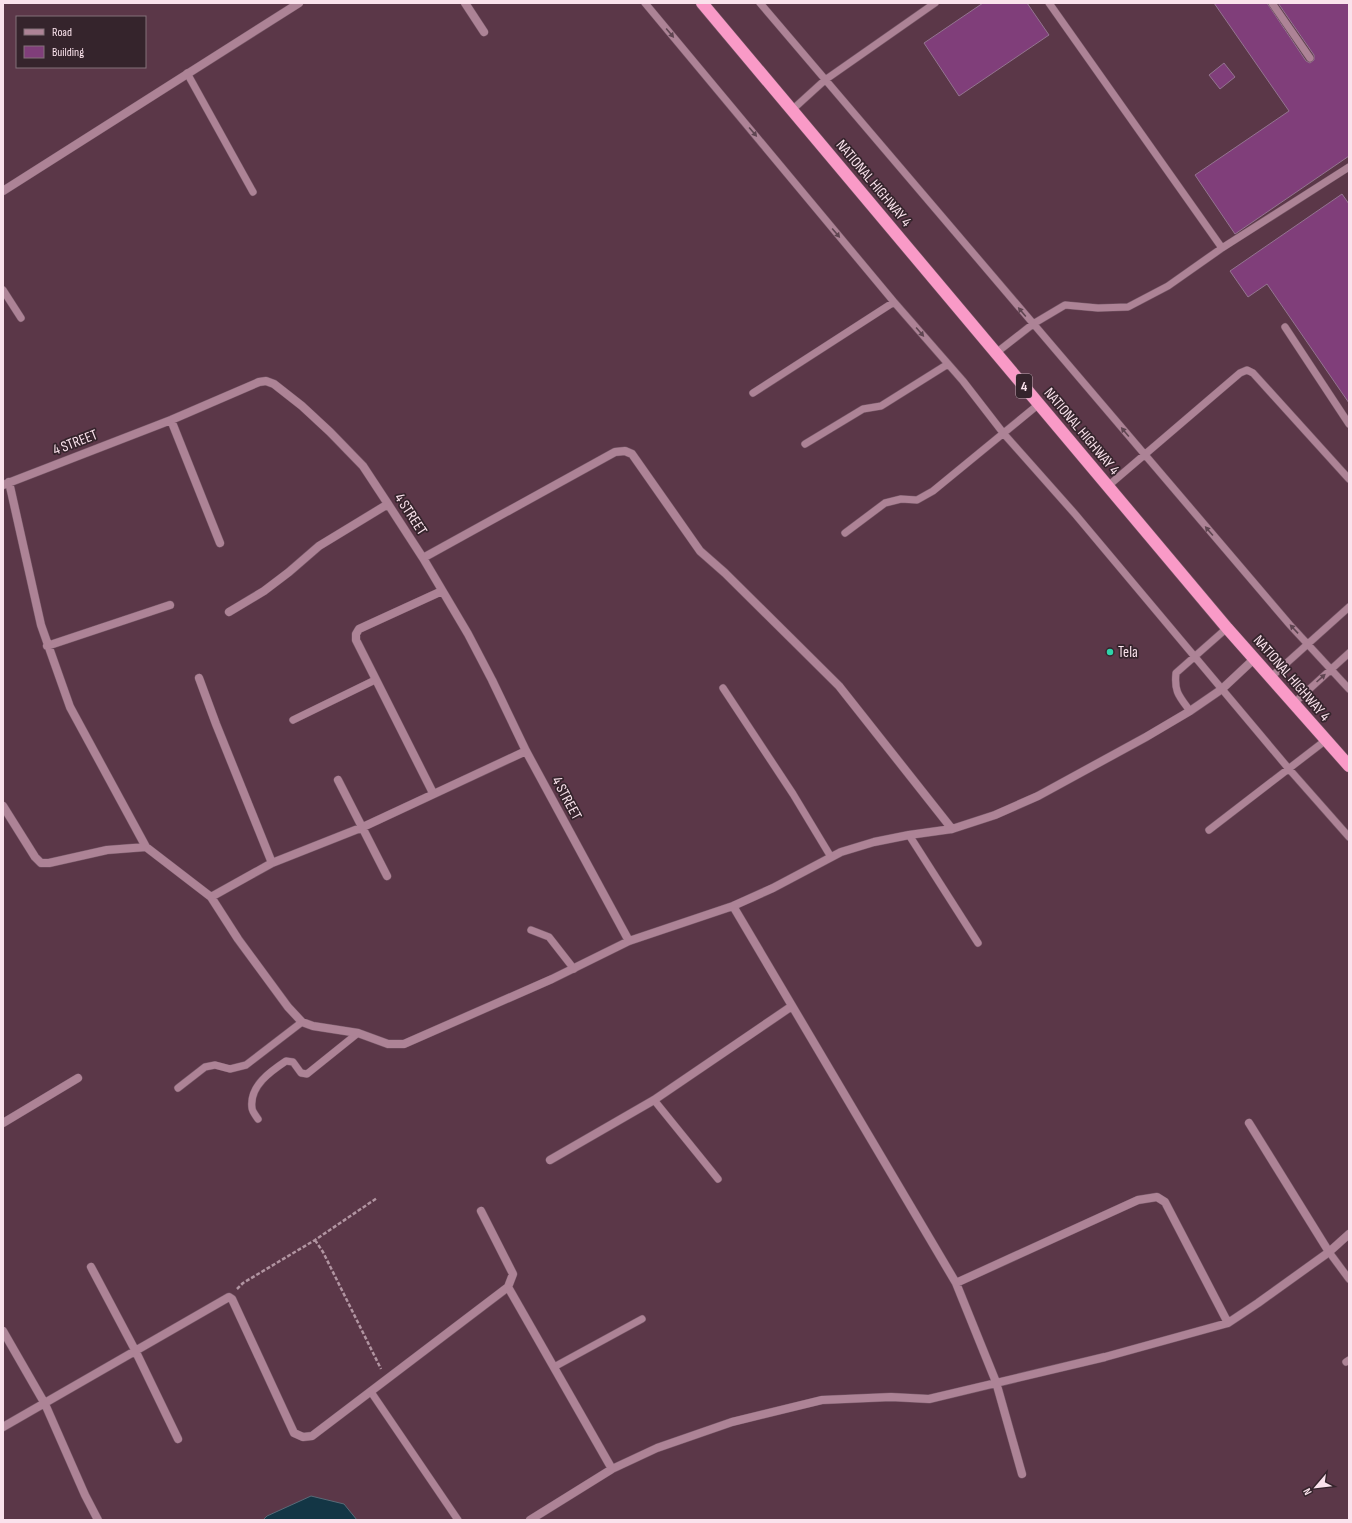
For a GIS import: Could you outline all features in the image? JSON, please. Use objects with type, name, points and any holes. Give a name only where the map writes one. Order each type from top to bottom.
[{"type":"highway","name":"NATIONAL HIGHWAY 4","points":[[702,3],[1270,678],[1349,766]]},
{"type":"street","points":[[3,191],[187,73],[300,3]]},
{"type":"street","points":[[465,3],[484,32]]},
{"type":"street","name":"4 STREET","points":[[6,483],[171,420],[259,382],[266,381],[274,384],[302,406],[363,466],[388,504],[468,634],[526,751],[629,941]]},
{"type":"street","points":[[171,420],[220,543]]},
{"type":"street","points":[[422,558],[615,452],[625,451],[632,454],[700,551],[725,573],[839,686],[952,828]]},
{"type":"street","points":[[6,483],[40,626],[70,706],[146,848],[211,897],[238,939],[288,1007],[302,1022],[313,1026],[358,1033],[388,1044],[404,1044],[574,969],[629,941],[733,906],[773,888],[841,852],[874,842],[952,828],[995,815],[1038,796],[1146,737],[1190,710],[1222,689],[1254,659]]},
{"type":"street","points":[[229,612],[264,591],[319,546],[388,504]]},
{"type":"street","points":[[433,793],[375,680],[356,640],[356,634],[359,629],[442,591]]},
{"type":"street","points":[[47,646],[170,605]]},
{"type":"street","points":[[199,678],[272,863]]},
{"type":"street","points":[[211,897],[272,863],[363,827],[433,793],[526,751]]},
{"type":"street","points":[[338,780],[387,876]]},
{"type":"street","points":[[3,806],[35,857],[41,863],[49,863],[107,850],[146,848]]},
{"type":"street","points":[[733,906],[956,1283],[996,1382],[1022,1474]]},
{"type":"street","points":[[550,1160],[654,1100],[792,1006]]},
{"type":"street","points":[[3,1123],[78,1078]]},
{"type":"street","points":[[1249,1123],[1329,1252]]},
{"type":"street","points":[[956,1283],[1138,1200],[1157,1197],[1164,1202],[1228,1323]]},
{"type":"street","points":[[3,1427],[229,1297],[232,1299],[294,1433],[304,1437],[312,1436],[508,1287],[513,1274],[481,1211]]},
{"type":"street","points":[[530,1520],[612,1469],[657,1448],[732,1422],[822,1400],[891,1397],[929,1399],[1105,1357],[1228,1323],[1329,1252],[1349,1234]]},
{"type":"street","points":[[91,1267],[135,1350],[178,1439]]},
{"type":"street","points":[[508,1287],[612,1469]]},
{"type":"street","points":[[3,1331],[45,1404],[85,1495],[98,1520]]},
{"type":"lane","points":[[645,3],[894,302],[963,381],[1004,434],[1075,514],[1349,837]]},
{"type":"lane","points":[[760,3],[1290,625],[1349,689]]},
{"type":"lane","points":[[792,110],[825,80],[935,3]]},
{"type":"lane","points":[[1049,3],[1222,248]]},
{"type":"lane","points":[[1272,3],[1310,58]]},
{"type":"lane","points":[[187,73],[253,192]]},
{"type":"lane","points":[[996,353],[1033,324],[1066,305],[1098,308],[1128,307],[1168,286],[1222,248],[1349,167]]},
{"type":"lane","points":[[3,290],[21,318]]},
{"type":"lane","points":[[753,393],[894,302]]},
{"type":"lane","points":[[1285,327],[1349,424]]},
{"type":"lane","points":[[805,444],[863,410],[880,406],[948,364]]},
{"type":"lane","points":[[1108,486],[1240,373],[1247,370],[1253,372],[1349,479]]},
{"type":"lane","points":[[845,532],[885,503],[901,499],[917,500],[933,491],[1039,404]]},
{"type":"lane","points":[[1270,678],[1349,607]]},
{"type":"lane","points":[[1190,710],[1180,698],[1175,686],[1176,673],[1228,628]]},
{"type":"lane","points":[[1293,704],[1349,653]]},
{"type":"lane","points":[[293,720],[375,680]]},
{"type":"lane","points":[[723,688],[793,794],[831,857]]},
{"type":"lane","points":[[1209,830],[1326,740]]},
{"type":"lane","points":[[909,835],[978,943]]},
{"type":"lane","points":[[530,930],[549,937],[574,969]]},
{"type":"lane","points":[[178,1088],[205,1067],[215,1064],[230,1069],[246,1065],[302,1022]]},
{"type":"lane","points":[[258,1119],[252,1108],[253,1096],[259,1082],[286,1061],[294,1062],[301,1073],[307,1074],[358,1033]]},
{"type":"lane","points":[[654,1100],[718,1179]]},
{"type":"lane","points":[[1329,1252],[1349,1279]]},
{"type":"lane","points":[[554,1367],[642,1319]]},
{"type":"lane","points":[[371,1392],[458,1520]]},
{"type":"path","points":[[229,1297],[243,1283],[315,1240],[377,1198]]},
{"type":"path","points":[[315,1240],[323,1252],[386,1380]]},
{"type":"water","points":[[311,1496],[344,1504],[357,1520],[263,1520],[267,1516]]},
{"type":"building","points":[[983,3],[1027,3],[1049,35],[959,96],[924,43]]},
{"type":"building","points":[[1214,3],[1267,3],[1306,61],[1310,63],[1314,60],[1314,55],[1278,3],[1349,3],[1349,156],[1235,234],[1195,175],[1289,111]]},
{"type":"building","points":[[1224,63],[1235,77],[1220,89],[1209,75]]},
{"type":"building","points":[[1342,194],[1349,204],[1349,403],[1267,284],[1248,297],[1230,271]]},
{"type":"place","name":"Tela","points":[[1110,652]]}]
